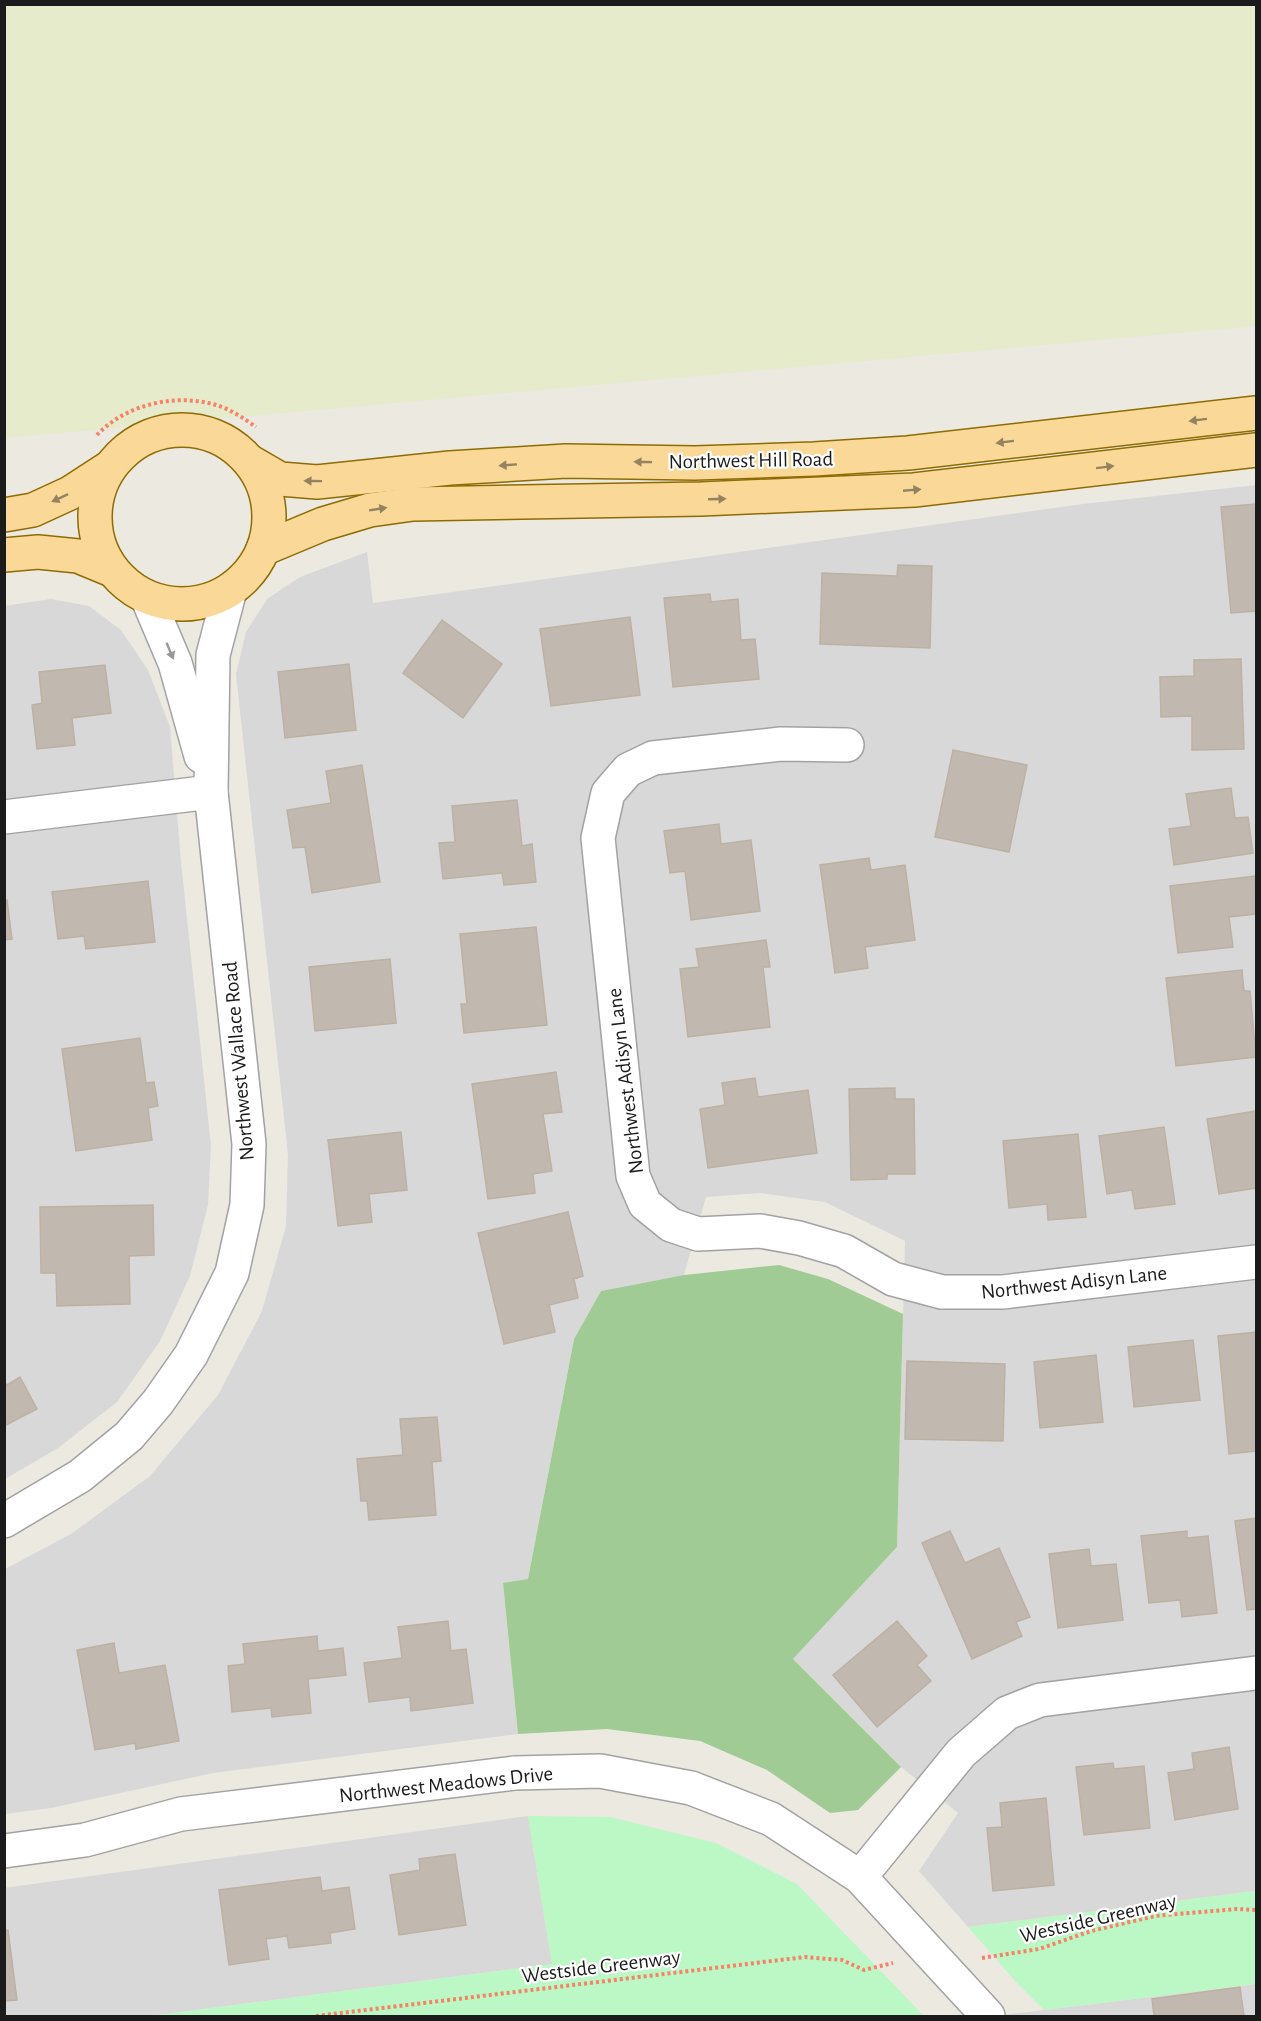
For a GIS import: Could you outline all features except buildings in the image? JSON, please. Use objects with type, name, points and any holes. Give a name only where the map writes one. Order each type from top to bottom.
[{"type":"main road","name":"Northwest Hill Road","points":[[249,461],[280,479],[318,482],[450,468],[566,461],[695,463],[814,459],[908,453],[1257,413]]},
{"type":"main road","points":[[4,515],[33,510],[70,493],[110,466],[129,447],[152,434],[178,429],[204,432],[229,443],[249,461],[261,481],[268,503],[268,526],[263,549],[249,572],[230,590],[204,602],[175,604],[147,597],[127,586],[112,570],[99,546],[94,519],[98,491],[110,466]]},
{"type":"main road","name":"Northwest Hill Road","points":[[263,549],[323,524],[360,513],[413,504],[713,499],[914,490],[1257,450]]},
{"type":"main road","points":[[4,555],[38,552],[78,556],[112,570]]},
{"type":"street","name":"Northwest Wallace Road","points":[[4,1521],[80,1476],[129,1436],[158,1402],[190,1355],[232,1273],[247,1205],[249,1144],[211,792],[213,655],[230,590]]},
{"type":"street","name":"Northwest Wallace Road","points":[[147,597],[175,663],[211,792]]},
{"type":"street","name":"Northwest Adisyn Lane","points":[[848,745],[782,744],[653,758],[628,770],[608,793],[598,838],[633,1176],[645,1204],[671,1225],[698,1234],[760,1231],[800,1238],[844,1251],[893,1279],[942,1292],[1003,1292],[1257,1262]]},
{"type":"street","points":[[4,817],[211,792]]},
{"type":"street","points":[[860,1877],[961,1754],[1007,1713],[1040,1700],[1257,1673]]},
{"type":"street","name":"Northwest Meadows Drive","points":[[4,1851],[85,1840],[181,1814],[514,1773],[600,1771],[691,1788],[771,1819],[860,1877],[988,2016]]},
{"type":"path","name":"Westside Greenway","points":[[982,1958],[1039,1949],[1091,1931],[1155,1916],[1236,1909],[1257,1910]]},
{"type":"path","name":"Westside Greenway","points":[[316,2016],[805,1957],[842,1960],[864,1970],[887,1963]]},
{"type":"shaded area","points":[[1256,485],[1256,1891],[968,1927],[919,1871],[958,1813],[901,1767],[793,1659],[897,1547],[905,1241],[825,1202],[761,1193],[706,1197],[684,1275],[601,1291],[574,1339],[528,1579],[503,1584],[518,1734],[213,1773],[51,1808],[5,1814],[5,1569],[71,1534],[150,1476],[218,1395],[262,1311],[286,1226],[288,1155],[236,674],[246,632],[267,599],[300,577],[367,552],[373,603],[1083,504]]},
{"type":"shaded area","points":[[51,599],[89,606],[121,630],[148,670],[170,727],[181,862],[211,1146],[208,1205],[190,1276],[160,1341],[117,1402],[58,1448],[5,1479],[4,606]]},
{"type":"shaded area","points":[[528,1816],[552,1964],[150,2016],[5,2016],[4,1888]]},
{"type":"shaded area","points":[[1256,1984],[1256,2016],[993,2016],[1044,2010]]},
{"type":"green space","points":[[5,4],[1256,5],[1256,326],[5,438]]},
{"type":"green space","points":[[779,1265],[828,1279],[903,1314],[897,1547],[793,1659],[901,1767],[858,1810],[830,1813],[767,1770],[700,1741],[607,1729],[518,1734],[503,1583],[528,1579],[574,1339],[601,1291],[684,1275]]},
{"type":"green space","points":[[528,1816],[610,1817],[716,1843],[797,1884],[924,2016],[150,2016],[552,1964]]},
{"type":"green space","points":[[1256,1891],[1256,1984],[1044,2010],[968,1927]]}]
